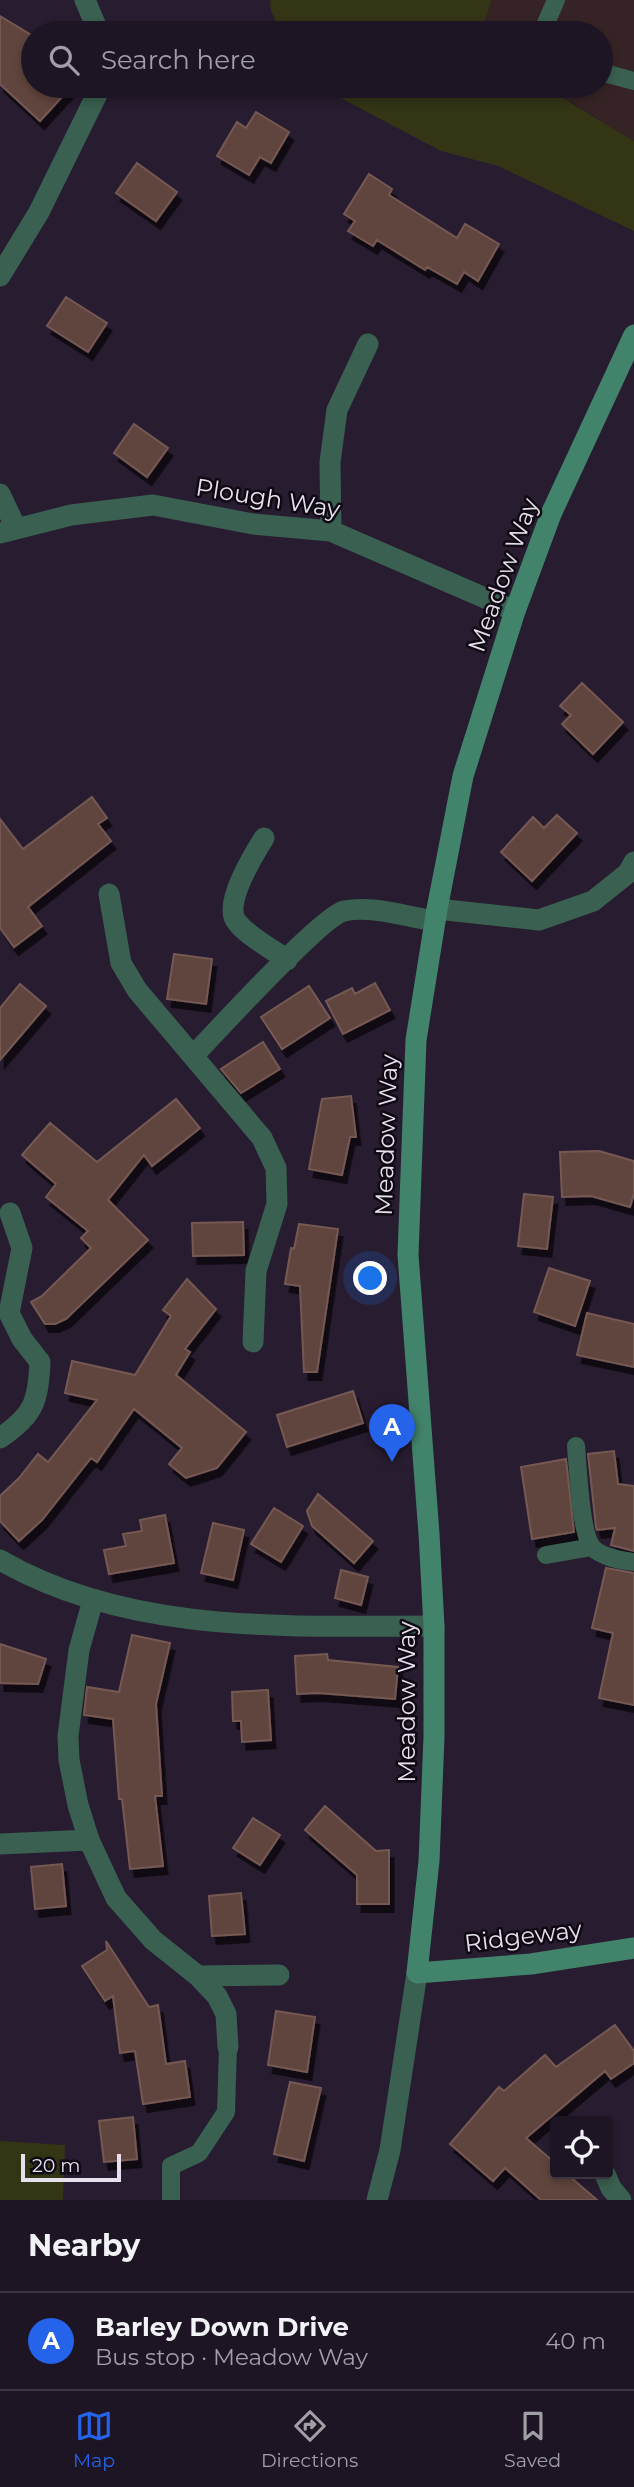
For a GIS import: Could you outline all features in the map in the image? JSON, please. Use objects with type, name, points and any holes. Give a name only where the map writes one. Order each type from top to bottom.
[{"type":"street","points":[[86,0],[94,21]]},
{"type":"street","points":[[0,276],[39,212],[95,98]]},
{"type":"street","name":"Meadow Way","points":[[417,1973],[429,1861],[434,1737],[434,1626],[408,1255],[416,1040],[436,915],[463,776],[515,611],[551,513],[634,335]]},
{"type":"street","points":[[331,531],[330,462],[337,410],[368,344]]},
{"type":"street","points":[[0,495],[8,530]]},
{"type":"street","name":"Plough Way","points":[[8,530],[71,515],[153,505],[253,524],[331,531],[515,611]]},
{"type":"street","points":[[264,838],[247,866],[233,906],[234,918],[287,960]]},
{"type":"street","points":[[193,1056],[287,960],[341,911],[362,909],[538,920],[593,901],[628,873],[634,862]]},
{"type":"street","points":[[109,894],[121,962],[137,990],[262,1138],[276,1168],[277,1204],[256,1271],[253,1342]]},
{"type":"street","points":[[0,1438],[27,1417],[38,1391],[40,1362],[22,1339],[9,1313],[22,1248],[10,1213]]},
{"type":"street","points":[[0,1560],[57,1588],[93,1601],[193,1618],[274,1626],[434,1626]]},
{"type":"street","points":[[93,1601],[79,1650],[68,1736],[69,1760],[78,1805],[89,1840],[116,1898],[153,1940],[198,1976],[217,1996],[226,2014],[228,2047]]},
{"type":"street","points":[[0,1844],[89,1840]]},
{"type":"street","name":"Ridgeway","points":[[417,1973],[531,1964],[634,1948]]},
{"type":"street","points":[[377,2200],[390,2150],[417,1973]]},
{"type":"street","points":[[198,1976],[279,1975]]},
{"type":"street","points":[[607,2179],[621,2200]]},
{"type":"lane","points":[[547,21],[556,0]]},
{"type":"lane","points":[[613,75],[634,81]]},
{"type":"lane","points":[[576,1446],[584,1526],[592,1547]]},
{"type":"lane","points":[[546,1555],[592,1547],[634,1562]]},
{"type":"lane","points":[[171,2200],[171,2166],[199,2153],[226,2112],[228,2047]]},
{"type":"shaded area","points":[[492,0],[634,0],[634,141],[564,98],[613,98],[613,21],[484,21]]},
{"type":"green space","points":[[270,0],[492,0],[484,21],[276,21]]},
{"type":"green space","points":[[341,98],[563,98],[634,141],[634,231],[498,166],[441,151]]},
{"type":"green space","points":[[0,2141],[65,2145],[63,2200],[0,2200]]},
{"type":"building","points":[[0,16],[21,29],[21,98],[61,98],[40,121],[0,84]]},
{"type":"building","points":[[256,112],[289,132],[271,163],[260,157],[249,175],[217,156],[237,122],[246,128]]},
{"type":"building","points":[[137,163],[177,192],[156,221],[116,193]]},
{"type":"building","points":[[369,174],[392,189],[389,195],[457,238],[465,224],[499,244],[478,281],[464,272],[457,284],[427,267],[425,270],[377,240],[373,246],[348,231],[355,221],[344,214]]},
{"type":"building","points":[[66,297],[107,323],[88,352],[47,326]]},
{"type":"building","points":[[134,424],[168,448],[147,477],[114,453]]},
{"type":"building","points":[[582,683],[623,722],[593,754],[562,724],[571,715],[560,706]]},
{"type":"building","points":[[92,797],[107,818],[98,824],[111,841],[28,907],[42,926],[14,947],[0,928],[0,819],[23,849]]},
{"type":"building","points":[[557,815],[577,833],[532,881],[501,852],[533,817],[544,828]]},
{"type":"building","points":[[174,954],[212,959],[206,1004],[167,999]]},
{"type":"building","points":[[375,983],[390,1010],[343,1034],[326,1001],[352,988],[355,994]]},
{"type":"building","points":[[20,984],[46,1006],[0,1060],[0,1008]]},
{"type":"building","points":[[309,986],[330,1018],[282,1049],[261,1017]]},
{"type":"building","points":[[263,1042],[280,1069],[241,1093],[221,1069]]},
{"type":"building","points":[[351,1096],[356,1137],[350,1137],[342,1175],[309,1169],[322,1099]]},
{"type":"building","points":[[176,1099],[200,1128],[152,1166],[144,1155],[108,1200],[148,1240],[66,1319],[55,1324],[45,1324],[31,1302],[42,1296],[91,1248],[81,1238],[88,1231],[46,1197],[56,1184],[22,1155],[50,1123],[97,1162]]},
{"type":"building","points":[[599,1151],[634,1161],[634,1193],[630,1207],[591,1196],[562,1197],[560,1152]]},
{"type":"building","points":[[524,1194],[553,1197],[547,1249],[518,1246]]},
{"type":"building","points":[[243,1222],[244,1255],[193,1256],[192,1223]]},
{"type":"building","points":[[299,1224],[338,1229],[317,1372],[304,1372],[300,1286],[285,1284],[291,1248],[294,1249]]},
{"type":"building","points":[[549,1268],[590,1281],[575,1326],[534,1312]]},
{"type":"building","points":[[187,1279],[216,1309],[185,1349],[190,1352],[176,1375],[246,1432],[217,1468],[186,1478],[169,1464],[182,1448],[134,1409],[97,1462],[91,1458],[42,1520],[19,1541],[0,1521],[0,1496],[38,1454],[48,1462],[97,1400],[65,1393],[72,1361],[135,1375],[171,1316],[163,1310]]},
{"type":"building","points":[[587,1313],[634,1324],[634,1367],[577,1355]]},
{"type":"building","points":[[353,1391],[363,1423],[287,1447],[277,1415]]},
{"type":"building","points":[[614,1451],[618,1484],[634,1486],[634,1551],[611,1545],[615,1528],[597,1530],[596,1527],[588,1454]]},
{"type":"building","points":[[566,1459],[574,1532],[532,1539],[521,1467]]},
{"type":"building","points":[[318,1494],[373,1541],[354,1563],[312,1526],[307,1511]]},
{"type":"building","points":[[274,1508],[303,1526],[281,1562],[251,1544]]},
{"type":"building","points":[[165,1515],[174,1563],[109,1574],[104,1550],[126,1546],[123,1534],[142,1531],[140,1520]]},
{"type":"building","points":[[213,1523],[244,1530],[233,1580],[201,1573]]},
{"type":"building","points":[[606,1568],[634,1573],[634,1705],[599,1698],[613,1633],[592,1628]]},
{"type":"building","points":[[341,1570],[368,1577],[361,1605],[335,1598]]},
{"type":"building","points":[[132,1635],[170,1643],[156,1704],[162,1796],[155,1796],[163,1866],[130,1869],[122,1799],[119,1799],[113,1719],[84,1715],[87,1687],[119,1692]]},
{"type":"building","points":[[0,1644],[46,1659],[38,1684],[0,1683]]},
{"type":"building","points":[[327,1654],[328,1660],[398,1667],[395,1699],[297,1694],[295,1656]]},
{"type":"building","points":[[268,1690],[271,1740],[242,1742],[241,1721],[233,1721],[232,1692]]},
{"type":"building","points":[[325,1806],[376,1851],[389,1850],[389,1904],[357,1904],[357,1875],[305,1830]]},
{"type":"building","points":[[253,1818],[280,1835],[260,1865],[233,1848]]},
{"type":"building","points":[[62,1864],[66,1906],[35,1909],[31,1867]]},
{"type":"building","points":[[241,1893],[245,1934],[212,1936],[209,1896]]},
{"type":"building","points":[[106,1941],[149,2007],[158,2005],[166,2064],[185,2061],[190,2097],[143,2104],[135,2051],[120,2053],[113,1996],[105,2001],[82,1966],[107,1950]]},
{"type":"building","points":[[276,2011],[315,2017],[307,2072],[268,2065]]},
{"type":"building","points":[[615,2025],[634,2051],[634,2063],[611,2079],[605,2071],[526,2138],[550,2159],[550,2179],[573,2179],[597,2200],[541,2200],[505,2168],[493,2181],[450,2144],[499,2087],[504,2091],[545,2055],[556,2067]]},
{"type":"building","points":[[290,2082],[321,2088],[304,2161],[274,2154]]},
{"type":"building","points":[[133,2117],[137,2159],[104,2162],[99,2121]]},
{"type":"place","name":"Barley Down Drive","points":[[392,1462]]}]
